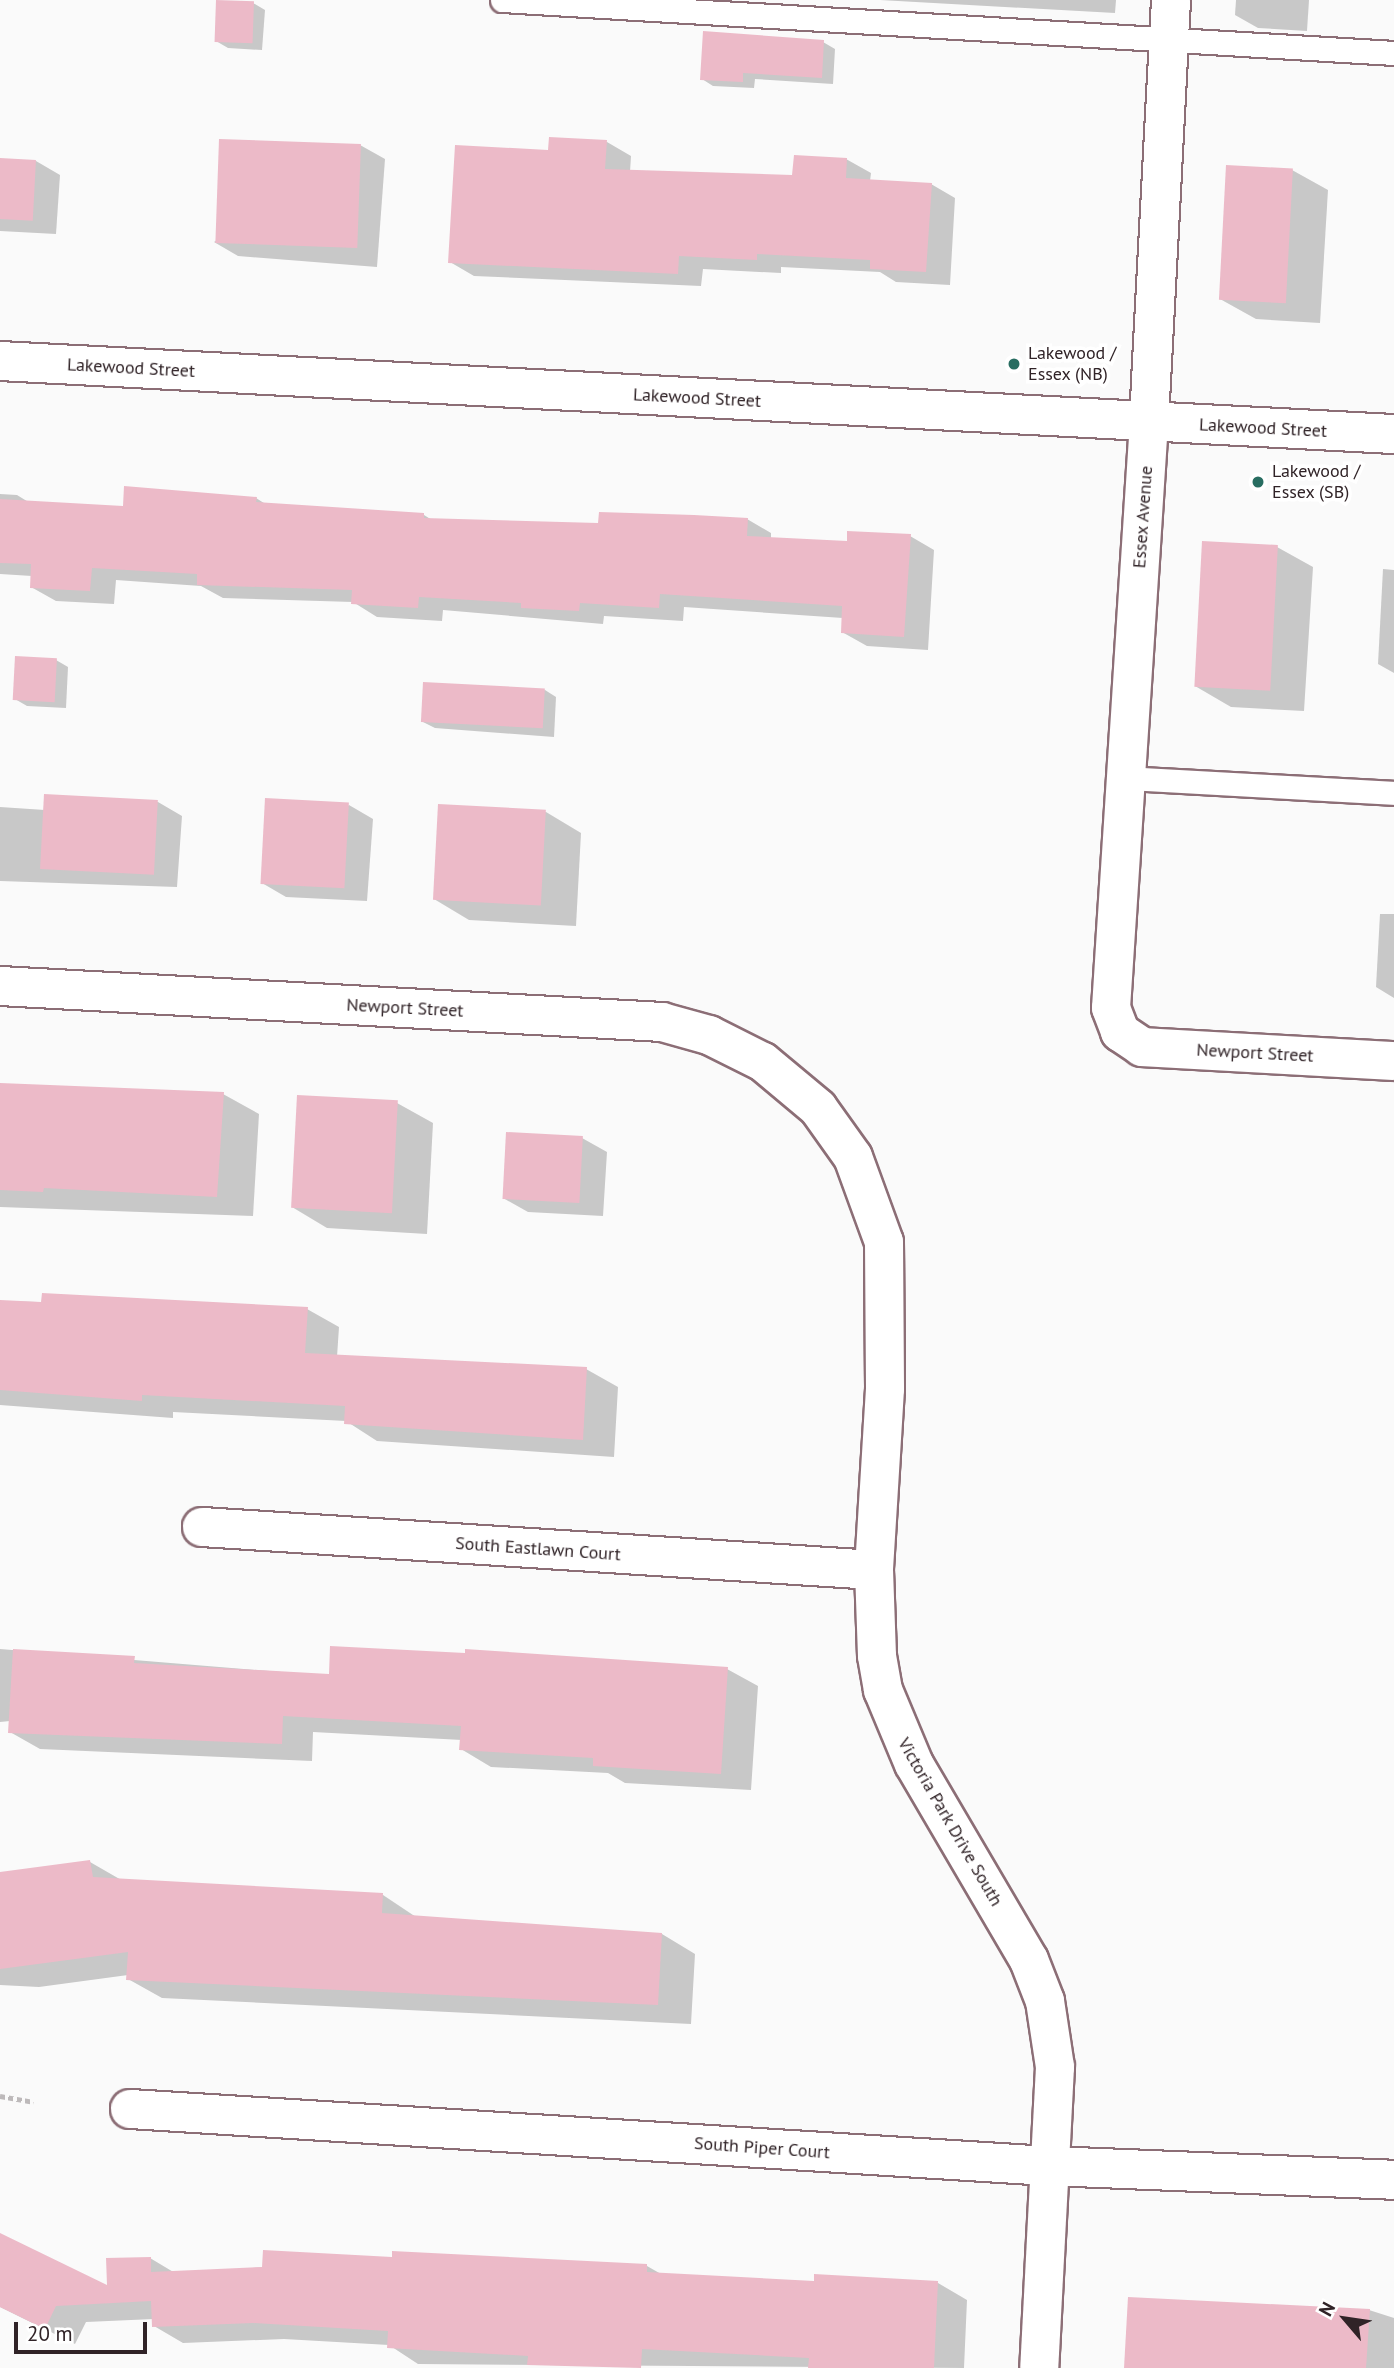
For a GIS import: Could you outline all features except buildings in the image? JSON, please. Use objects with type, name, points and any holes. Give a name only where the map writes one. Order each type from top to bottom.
[{"type":"street","name":"Essex Avenue","points":[[1119,1032],[1111,1008],[1149,422],[1171,0]]},
{"type":"street","name":"Lakewood Street","points":[[0,361],[1394,435]]},
{"type":"street","name":"Newport Street","points":[[0,986],[662,1022],[709,1035],[763,1062],[794,1085]]},
{"type":"street","name":"Newport Street","points":[[1119,1032],[1142,1047],[1394,1061]]},
{"type":"street","name":"Victoria Park Drive South","points":[[794,1085],[818,1108],[853,1157],[884,1241],[885,1389],[874,1570],[877,1656],[896,1728],[1029,1960],[1045,2001],[1055,2067],[1039,2368]]},
{"type":"street","name":"South Eastlawn Court","points":[[202,1527],[874,1570]]},
{"type":"street","name":"South Piper Court","points":[[130,2109],[1050,2166],[1394,2180]]},
{"type":"lane","points":[[502,0],[1168,42],[1394,53]]},
{"type":"lane","points":[[1126,778],[1394,793]]},
{"type":"path","points":[[0,2096],[33,2102]]},
{"type":"place","name":"Lakewood / Essex (NB)","points":[[1014,364]]},
{"type":"place","name":"Lakewood / Essex (SB)","points":[[1258,482]]}]
